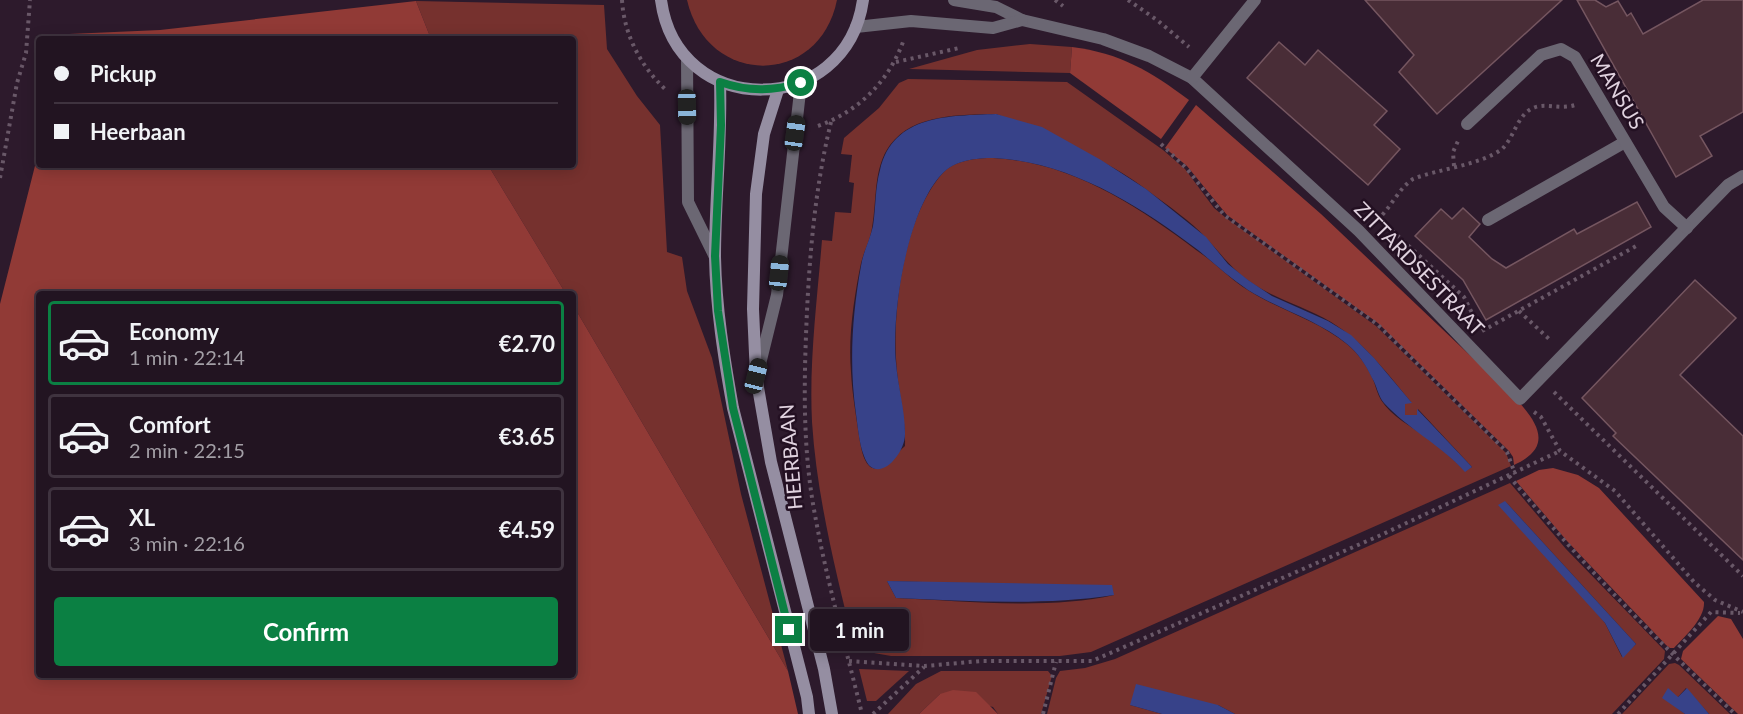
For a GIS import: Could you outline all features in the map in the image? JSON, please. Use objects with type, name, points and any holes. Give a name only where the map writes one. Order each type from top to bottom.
[{"type":"main road","points":[[661,0],[672,36],[687,58],[701,71],[720,82],[751,90],[778,90],[801,83],[824,70],[838,56],[856,27],[863,0]]},
{"type":"main road","name":"HEERBAAN","points":[[720,82],[721,125],[715,256],[718,311],[733,408],[807,697],[809,714]]},
{"type":"main road","name":"HEERBAAN","points":[[778,90],[764,134],[756,194],[753,309],[756,376],[771,462],[824,669],[832,714]]},
{"type":"street","name":"ZITTARDSESTRAAT","points":[[954,0],[996,7],[1022,21],[1103,39],[1149,56],[1192,78],[1359,231],[1520,399]]},
{"type":"street","points":[[1192,78],[1255,0]]},
{"type":"street","name":"ZITTARDSESTRAAT","points":[[856,27],[911,21],[993,28],[1022,21]]},
{"type":"street","name":"MANSUS","points":[[1467,124],[1541,55],[1561,49],[1575,57],[1664,207],[1687,228]]},
{"type":"street","name":"HEERBAAN","points":[[687,58],[688,202],[715,256]]},
{"type":"street","name":"HEERBAAN","points":[[756,376],[777,295],[801,83]]},
{"type":"street","points":[[1488,220],[1625,142]]},
{"type":"street","points":[[1520,399],[1728,185],[1743,176]]},
{"type":"path","points":[[0,178],[17,83],[26,53],[30,0]]},
{"type":"path","points":[[1128,0],[1190,48]]},
{"type":"path","name":"HEERBAAN","points":[[862,714],[814,514],[803,385],[810,260],[825,145],[831,122],[850,112],[883,80],[895,62],[911,21]]},
{"type":"path","points":[[1359,231],[1379,218],[1397,199],[1405,184],[1413,179],[1482,158],[1502,148],[1533,107],[1568,107],[1597,94]]},
{"type":"path","points":[[1161,144],[1187,169],[1224,215],[1377,324],[1508,452],[1515,474]]},
{"type":"path","points":[[1370,211],[1464,297],[1482,331],[1641,243]]},
{"type":"path","points":[[1519,311],[1564,354]]},
{"type":"path","points":[[1540,378],[1743,576]]},
{"type":"path","points":[[1520,399],[1540,417],[1560,451],[1615,491],[1694,582],[1715,600],[1743,612]]},
{"type":"path","points":[[849,662],[924,666],[981,661],[1092,661],[1381,535],[1560,451]]},
{"type":"path","points":[[1509,476],[1586,566],[1672,655],[1735,714]]},
{"type":"path","points":[[1618,714],[1711,612],[1743,612]]},
{"type":"path","points":[[1043,714],[1056,662]]},
{"type":"path","points":[[873,714],[924,666]]},
{"type":"shaded area","points":[[687,0],[837,0],[826,29],[809,49],[787,62],[763,66],[739,61],[716,49],[698,29]]},
{"type":"shaded area","points":[[416,1],[604,5],[607,49],[637,96],[660,125],[667,252],[682,257],[687,291],[712,358],[741,494],[788,671],[576,310],[576,291],[564,291],[490,168],[576,168],[576,36],[430,36]]},
{"type":"shaded area","points":[[416,1],[430,36],[68,36],[69,34],[160,30]]},
{"type":"shaded area","points":[[1030,44],[1072,47],[1070,73],[909,69],[977,50]]},
{"type":"shaded area","points":[[1072,47],[1105,54],[1134,65],[1161,80],[1189,100],[1161,139],[1070,73]]},
{"type":"shaded area","points":[[908,79],[1067,82],[1163,150],[1185,169],[1214,208],[1226,218],[1376,326],[1506,453],[1511,466],[1091,652],[1060,656],[891,656],[854,646],[828,535],[818,479],[811,399],[814,331],[822,240],[832,241],[835,212],[851,213],[854,183],[849,182],[852,155],[841,154],[844,138],[879,108],[899,83]],"holes":[[[996,114],[1074,148],[1130,178],[1194,226],[1249,281],[1269,293],[1321,316],[1343,330],[1374,359],[1411,402],[1405,403],[1405,415],[1417,415],[1418,409],[1472,467],[1465,471],[1437,446],[1390,411],[1381,400],[1363,362],[1336,336],[1243,287],[1150,217],[1101,189],[1049,168],[1022,161],[993,158],[966,161],[947,169],[929,192],[919,213],[910,236],[904,262],[897,312],[896,358],[905,446],[881,468],[871,467],[864,458],[859,436],[852,388],[850,345],[856,289],[861,263],[871,233],[876,185],[881,164],[890,145],[900,135],[925,121],[953,116]],[[887,581],[996,584],[1114,595],[1089,600],[1034,603],[896,598]]]},
{"type":"shaded area","points":[[1196,105],[1321,214],[1517,400],[1532,418],[1536,427],[1538,444],[1534,451],[1514,465],[1509,451],[1378,323],[1227,215],[1187,166],[1165,148]]},
{"type":"shaded area","points":[[36,162],[36,168],[490,168],[564,291],[36,291],[36,678],[576,678],[576,310],[788,671],[798,714],[0,714],[0,304]]},
{"type":"shaded area","points":[[1553,468],[1578,475],[1599,488],[1704,602],[1698,621],[1674,648],[1666,645],[1567,541],[1516,481],[1539,470]]},
{"type":"shaded area","points":[[1510,483],[1566,549],[1665,651],[1664,659],[1612,714],[1235,714],[1218,705],[1130,705],[1162,714],[1047,714],[1056,678],[1060,671],[1085,668],[1115,659]],"holes":[[[1505,501],[1636,644],[1622,657],[1605,623]]]},
{"type":"shaded area","points":[[1718,616],[1731,619],[1743,639],[1743,714],[1738,714],[1681,659],[1683,651]]},
{"type":"shaded area","points":[[1675,663],[1730,714],[1709,714],[1686,688],[1678,697],[1667,700],[1685,714],[1622,714],[1669,664]]},
{"type":"shaded area","points":[[859,669],[909,671],[876,701],[867,701]]},
{"type":"shaded area","points":[[941,671],[1048,671],[1052,676],[1041,714],[998,714],[993,707],[940,694],[919,714],[888,714],[916,684]]},
{"type":"shaded area","points":[[953,690],[976,692],[998,714],[919,714],[940,694]]},
{"type":"water","points":[[996,114],[1042,127],[1101,160],[1146,189],[1206,237],[1228,264],[1248,280],[1272,296],[1328,321],[1351,335],[1412,403],[1405,404],[1405,415],[1417,415],[1417,409],[1472,467],[1465,472],[1446,453],[1393,412],[1382,400],[1361,360],[1336,336],[1248,290],[1152,217],[1128,202],[1076,177],[1022,161],[994,158],[966,161],[947,169],[930,190],[919,212],[904,264],[896,318],[896,363],[904,416],[904,442],[901,450],[889,465],[882,469],[875,469],[869,465],[862,451],[858,430],[852,340],[858,285],[862,261],[873,226],[880,170],[887,152],[897,138],[910,128],[943,118]]},
{"type":"water","points":[[1505,501],[1636,644],[1623,658],[1605,623],[1498,505]]},
{"type":"water","points":[[887,581],[1112,585],[1114,595],[1033,602],[896,598]]},
{"type":"water","points":[[1136,684],[1218,705],[1235,714],[1162,714],[1130,705]]},
{"type":"water","points":[[1668,688],[1678,697],[1687,688],[1709,714],[1685,714],[1662,698]]},
{"type":"building","points":[[1365,0],[1562,0],[1437,114],[1399,72],[1414,55]]},
{"type":"building","points":[[1577,0],[1595,0],[1606,7],[1618,1],[1627,16],[1631,13],[1643,34],[1703,0],[1743,0],[1743,112],[1700,136],[1712,156],[1676,177]]},
{"type":"building","points":[[1279,42],[1305,65],[1318,50],[1387,111],[1374,125],[1400,149],[1368,185],[1247,78]]},
{"type":"building","points":[[1637,202],[1651,227],[1486,320],[1463,280],[1415,236],[1441,209],[1452,219],[1463,208],[1480,224],[1469,237],[1492,259],[1506,268],[1574,229],[1577,234]]},
{"type":"building","points":[[1695,280],[1736,318],[1680,375],[1743,436],[1743,560],[1613,436],[1616,433],[1582,398]]},
{"type":"route","points":[[789,630],[733,408],[718,311],[715,256],[721,125],[720,82],[734,87],[768,91],[801,83]]}]
